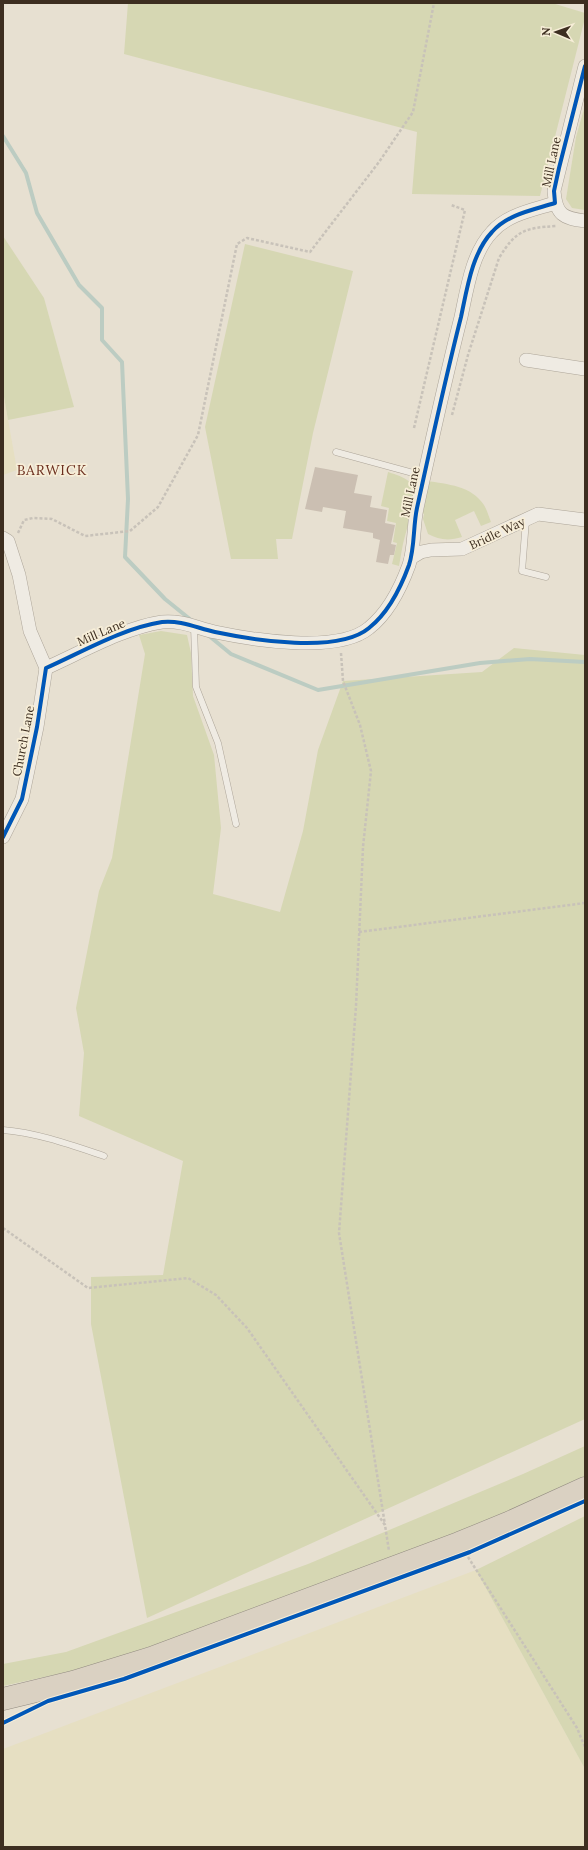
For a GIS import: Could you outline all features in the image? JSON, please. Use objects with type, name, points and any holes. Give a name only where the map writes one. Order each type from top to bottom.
[{"type":"highway","points":[[3,1699],[73,1682],[151,1658],[459,1544],[508,1524],[585,1488]]},
{"type":"street","name":"Mill Lane","points":[[46,668],[132,630],[163,622],[186,623],[263,641],[296,643],[352,638],[369,629],[382,616],[392,601],[403,579],[411,558],[414,523],[424,476],[469,282],[480,247],[491,232],[502,222],[514,216],[555,203],[554,191],[559,168],[585,66]]},
{"type":"street","points":[[555,203],[565,217],[585,221]]},
{"type":"street","points":[[526,360],[585,369]]},
{"type":"street","name":"Bridle Way","points":[[411,558],[421,552],[431,550],[462,550],[538,514],[585,520]]},
{"type":"street","points":[[6,543],[19,575],[30,631],[46,668]]},
{"type":"street","name":"Church Lane","points":[[3,837],[22,799],[37,727],[46,668]]},
{"type":"lane","points":[[336,452],[424,476]]},
{"type":"lane","points":[[526,519],[522,571],[546,577]]},
{"type":"lane","points":[[194,626],[196,687],[218,743],[236,824]]},
{"type":"lane","points":[[3,1130],[42,1137],[104,1156]]},
{"type":"path","points":[[6,543],[24,520],[33,518],[52,519],[85,536],[130,531],[158,506],[198,435],[237,244],[247,238],[310,252],[379,162],[413,112],[434,3]]},
{"type":"path","points":[[414,428],[465,210],[451,205]]},
{"type":"path","points":[[450,422],[468,355],[499,258],[506,245],[521,231],[539,227],[557,226],[565,217]]},
{"type":"path","points":[[339,640],[343,680],[360,725],[371,771],[363,847],[356,1006],[339,1233],[392,1568]]},
{"type":"path","points":[[359,932],[585,903]]},
{"type":"path","points":[[3,1228],[88,1288],[188,1278],[216,1295],[247,1328],[385,1525]]},
{"type":"path","points":[[468,1553],[577,1728],[585,1747]]},
{"type":"shaded area","points":[[3,391],[17,470],[3,475]]},
{"type":"shaded area","points":[[476,1570],[585,1769],[585,1847],[3,1847],[3,1749]]},
{"type":"green space","points":[[128,3],[552,3],[585,13],[585,18],[540,196],[412,194],[417,132],[124,54]]},
{"type":"green space","points":[[585,105],[585,210],[572,208],[566,199],[576,137]]},
{"type":"green space","points":[[3,236],[44,298],[74,407],[8,420],[3,391]]},
{"type":"green space","points":[[245,244],[353,271],[313,433],[292,539],[276,539],[278,559],[231,559],[205,427]]},
{"type":"green space","points":[[388,472],[408,480],[413,486],[416,495],[414,507],[406,531],[399,566],[392,564],[397,543],[393,542],[396,523],[387,521],[389,508],[381,506]]},
{"type":"green space","points":[[427,481],[458,487],[473,494],[484,505],[491,522],[481,526],[474,511],[455,520],[462,537],[444,539],[436,538],[428,534],[423,519],[424,514],[420,512]]},
{"type":"green space","points":[[161,631],[187,635],[191,653],[193,696],[214,755],[221,828],[213,894],[280,912],[303,831],[318,750],[343,681],[482,672],[514,648],[585,655],[585,1419],[147,1618],[91,1324],[91,1277],[163,1275],[183,1161],[79,1116],[84,1053],[76,1008],[99,891],[112,858],[145,654],[139,635]]},
{"type":"green space","points":[[585,1446],[585,1480],[303,1595],[86,1668],[3,1686],[3,1664],[66,1652],[308,1564],[523,1474]]},
{"type":"green space","points":[[585,1516],[585,1769],[476,1570]]},
{"type":"building","points":[[315,467],[358,475],[354,493],[372,496],[370,507],[387,510],[385,523],[395,525],[391,544],[396,545],[394,555],[390,555],[388,564],[376,562],[380,540],[373,538],[373,533],[343,528],[346,511],[323,507],[322,512],[305,509]]},
{"type":"waterway","points":[[3,136],[26,173],[37,213],[79,285],[102,308],[102,340],[122,362],[128,499],[125,557],[165,599],[191,620]]},
{"type":"waterway","points":[[208,635],[231,654],[318,690],[480,663],[530,659],[585,662]]},
{"type":"cycle path","points":[[3,837],[22,799],[37,727],[46,668],[132,629],[162,622],[182,623],[215,632],[272,641],[317,643],[337,641],[355,636],[369,628],[382,615],[398,591],[411,558],[417,508],[468,283],[475,261],[485,241],[498,226],[521,213],[555,203],[554,191],[559,168],[585,66]]},
{"type":"cycle path","points":[[3,1723],[48,1701],[124,1679],[470,1552],[585,1501]]},
{"type":"district","name":"BARWICK","points":[[52,470]]}]
